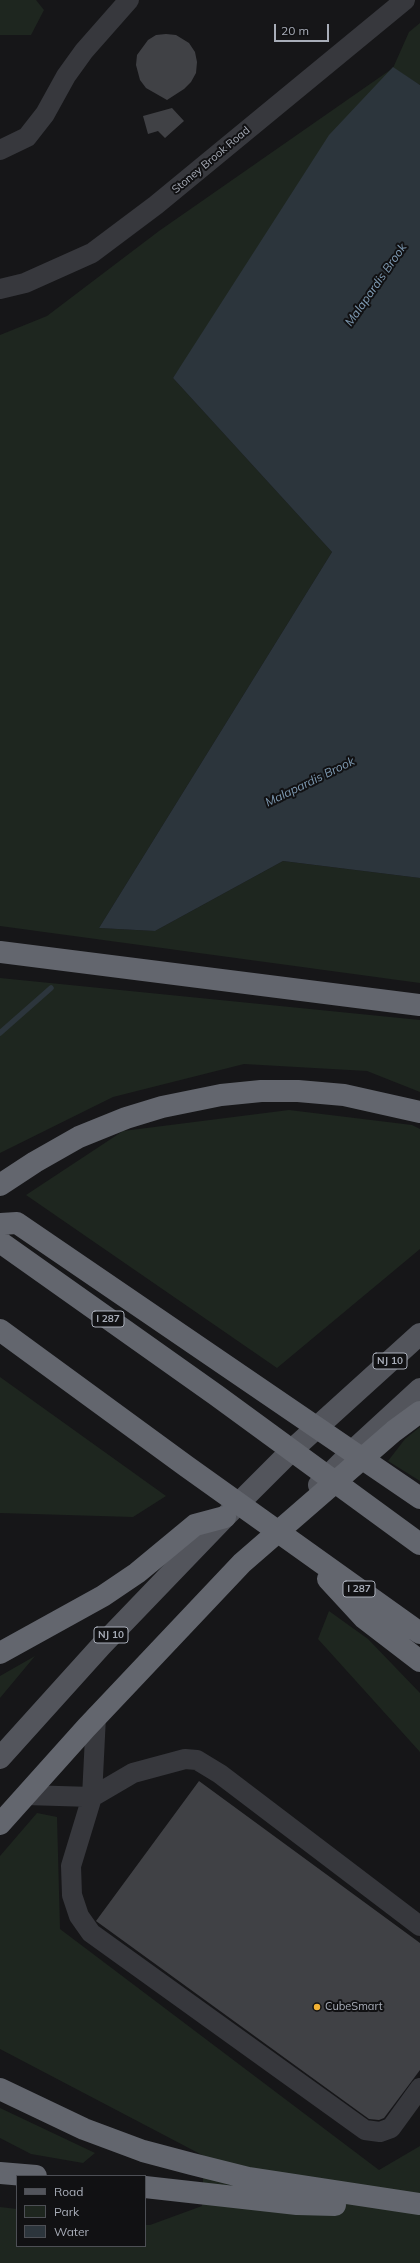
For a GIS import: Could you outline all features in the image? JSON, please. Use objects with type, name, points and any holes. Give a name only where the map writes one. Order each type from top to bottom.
[{"type":"highway","points":[[0,952],[420,1005]]},
{"type":"highway","points":[[0,1185],[35,1162],[79,1137],[126,1118],[162,1107],[221,1095],[261,1091],[298,1091],[344,1095],[420,1112]]},
{"type":"highway","points":[[0,1224],[17,1223],[420,1498]]},
{"type":"highway","name":"I 287","points":[[0,1242],[216,1395],[420,1544]]},
{"type":"highway","name":"I 287","points":[[0,1330],[186,1466],[420,1633]]},
{"type":"highway","points":[[0,1824],[96,1716],[242,1563],[394,1431],[420,1412]]},
{"type":"highway","points":[[0,1653],[103,1596],[137,1573],[195,1525],[225,1517]]},
{"type":"highway","points":[[297,1545],[364,1618],[420,1661]]},
{"type":"highway","points":[[0,2089],[84,2129],[143,2151],[248,2178],[420,2206]]},
{"type":"highway","points":[[0,2173],[24,2175]]},
{"type":"highway","points":[[146,2187],[296,2204],[420,2206]]},
{"type":"main road","name":"NJ 10","points":[[0,1758],[101,1646],[225,1517],[293,1449],[420,1334]]},
{"type":"main road","points":[[242,1563],[358,1446],[420,1389]]},
{"type":"street","points":[[0,150],[27,137],[45,114],[66,76],[84,51],[129,0]]},
{"type":"street","name":"Stoney Brook Road","points":[[0,289],[25,283],[92,253],[156,205],[405,0]]},
{"type":"street","points":[[96,1716],[92,1797],[71,1866],[72,1895],[79,1916],[91,1934],[365,2130],[380,2132],[391,2128],[420,2088]]},
{"type":"street","points":[[26,1795],[92,1797],[133,1773],[185,1759],[197,1760],[220,1774],[420,1926]]},
{"type":"green space","points":[[0,0],[36,0],[44,10],[31,35],[0,35]]},
{"type":"green space","points":[[420,23],[420,85],[393,68],[409,32]]},
{"type":"green space","points":[[393,68],[173,378],[332,552],[99,928],[155,931],[283,861],[420,878],[420,983],[0,926],[0,335],[47,316],[159,231]]},
{"type":"green space","points":[[0,978],[420,1020],[420,1092],[367,1071],[244,1064],[113,1097],[0,1153]]},
{"type":"green space","points":[[289,1110],[412,1125],[420,1129],[420,1249],[277,1368],[26,1195],[123,1131]]},
{"type":"green space","points":[[0,1377],[166,1496],[133,1517],[0,1513]]},
{"type":"green space","points":[[420,1427],[420,1481],[388,1461],[405,1439]]},
{"type":"green space","points":[[329,1611],[368,1639],[420,1693],[420,1752],[318,1639]]},
{"type":"green space","points":[[35,1656],[0,1698],[0,1676]]},
{"type":"green space","points":[[37,1813],[57,1817],[60,1929],[379,2170],[420,2146],[420,2263],[0,2263],[0,2207],[16,2209],[16,2247],[146,2247],[146,2225],[150,2225],[202,2206],[204,2156],[0,2049],[0,1856]]},
{"type":"green space","points":[[0,2108],[95,2153],[83,2163],[31,2154],[0,2138]]},
{"type":"water","points":[[393,67],[420,85],[420,878],[283,861],[155,931],[99,928],[332,552],[173,378],[329,135]]},
{"type":"building","points":[[156,35],[176,35],[189,43],[195,52],[197,62],[196,73],[191,82],[184,89],[167,100],[146,88],[140,80],[136,65],[137,55],[148,40]]},
{"type":"building","points":[[172,108],[184,121],[165,138],[158,131],[148,134],[143,116]]},
{"type":"building","name":"CubeSmart","points":[[199,1781],[420,1943],[420,2070],[384,2118],[379,2120],[369,2119],[96,1921]]},
{"type":"waterway","name":"Malapardis Brook","points":[[0,1033],[51,988]]},
{"type":"place","name":"CubeSmart","points":[[317,2007]]}]
